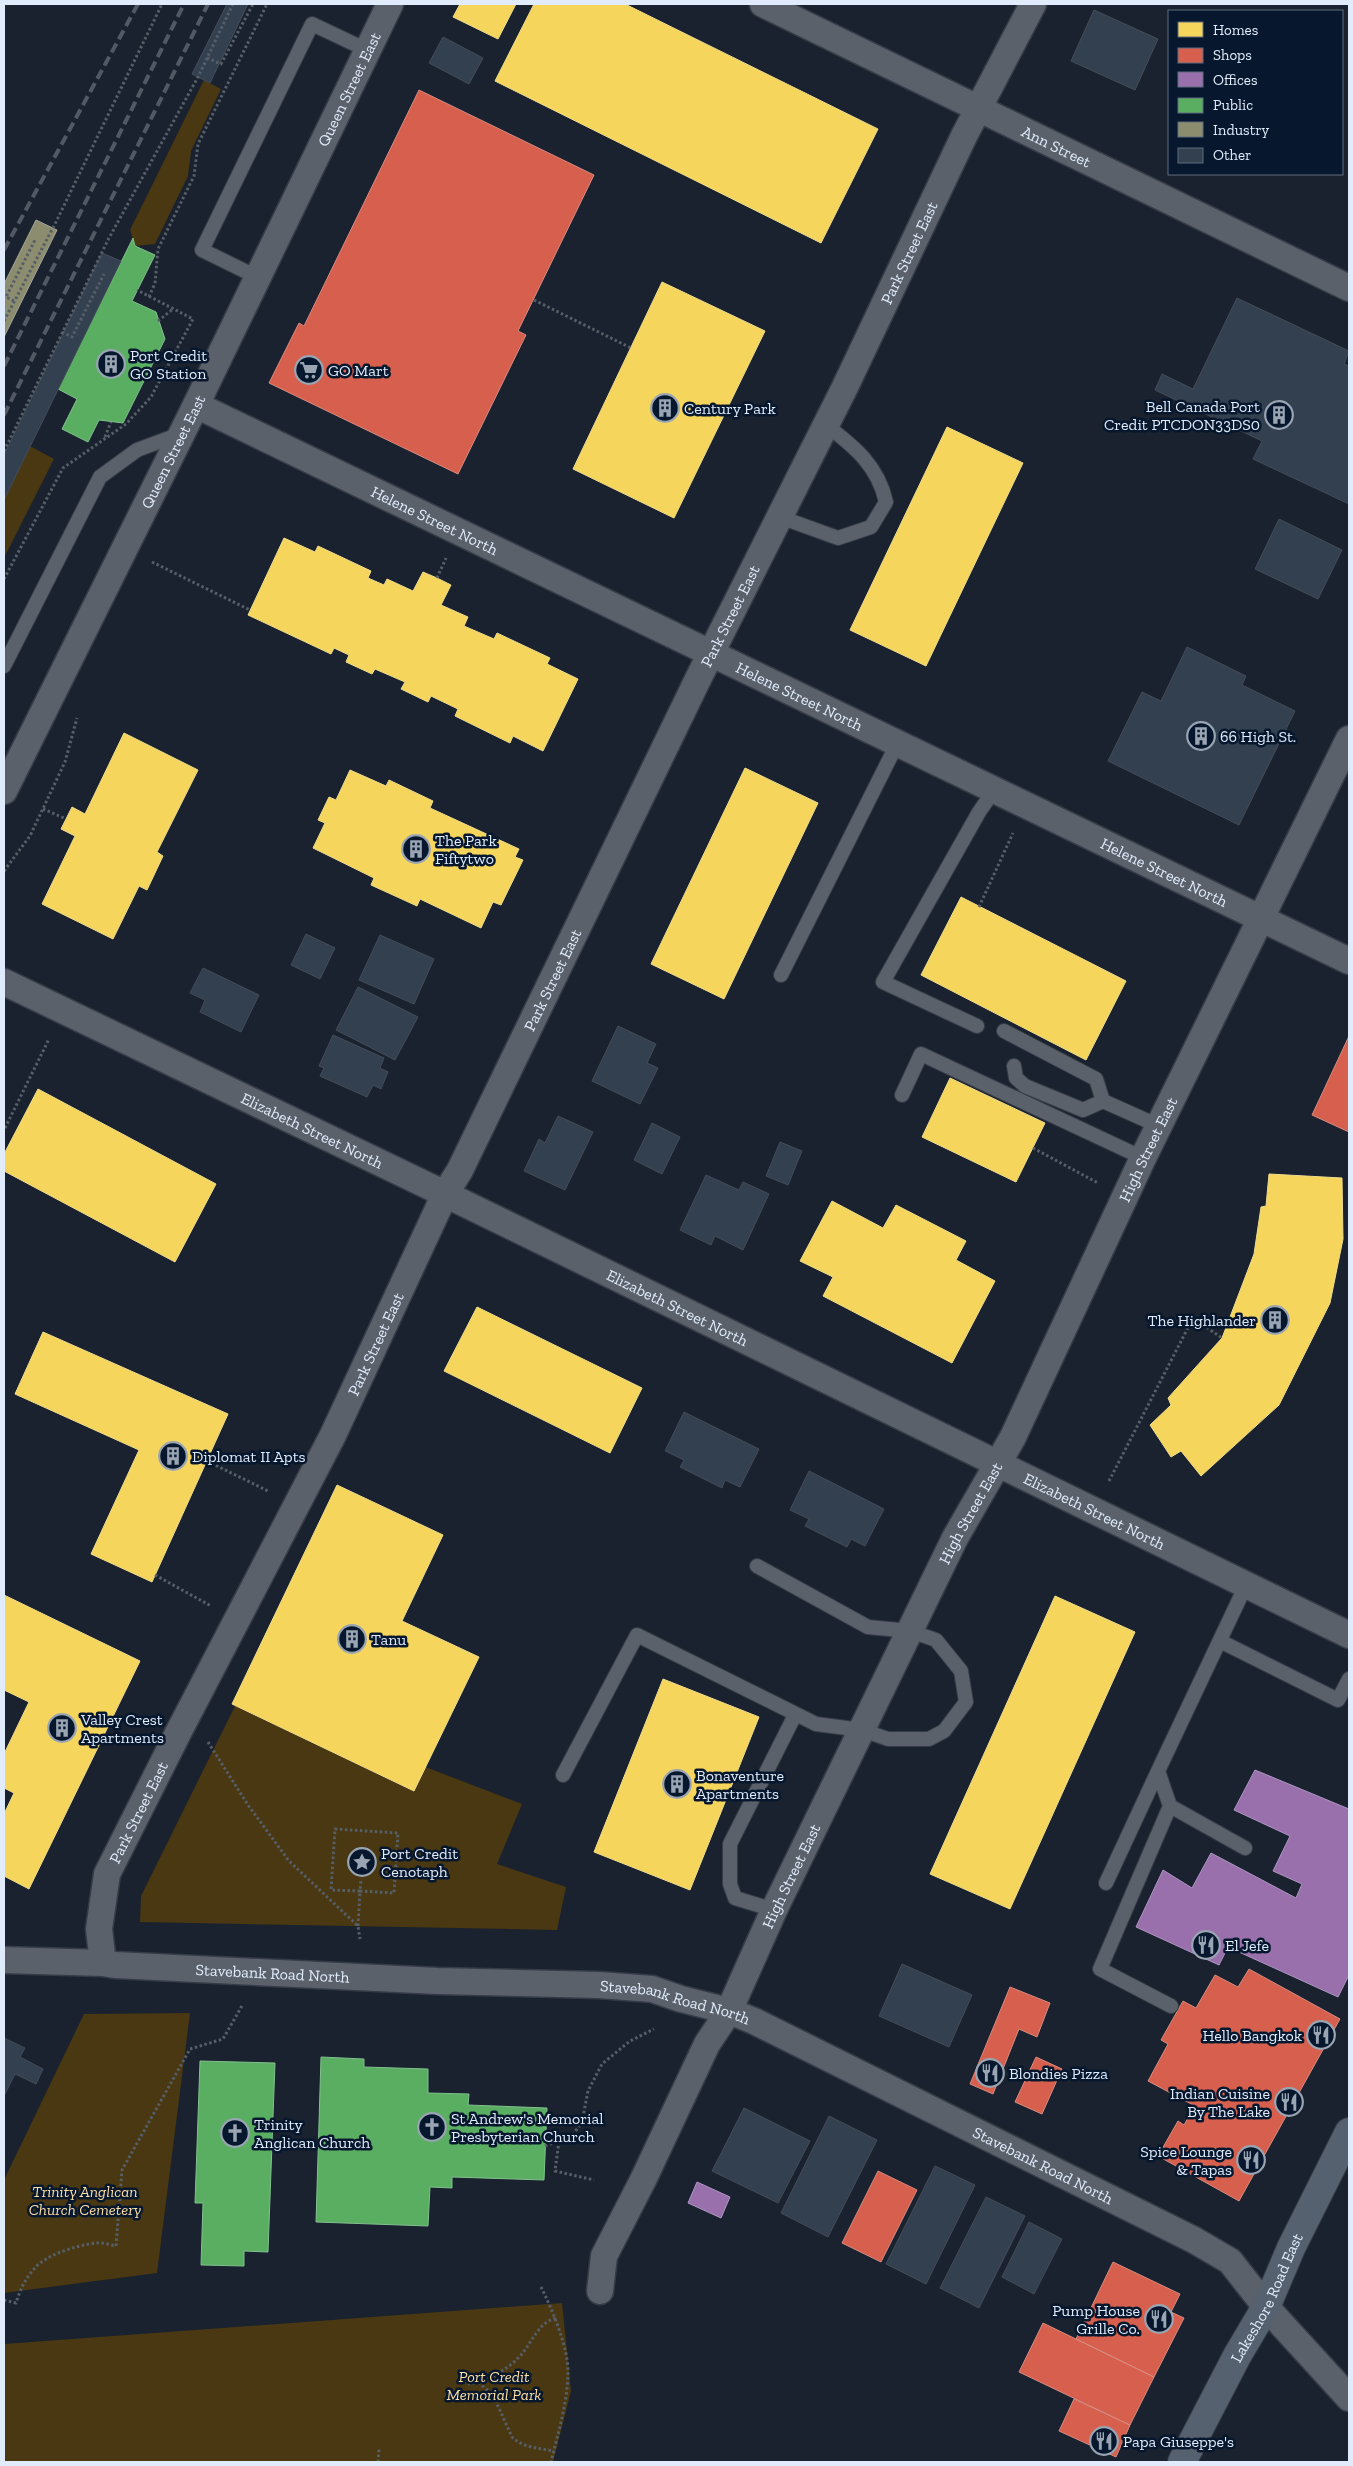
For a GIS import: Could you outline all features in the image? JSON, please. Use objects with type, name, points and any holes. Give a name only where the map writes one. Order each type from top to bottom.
[{"type":"main road","name":"Lakeshore Road East","points":[[1182,2462],[1237,2356],[1266,2307],[1291,2248],[1349,2132]]},
{"type":"street","name":"Queen Street East","points":[[4,792],[196,405],[390,4]]},
{"type":"street","name":"Ann Street","points":[[763,4],[1349,288]]},
{"type":"street","name":"Park Street East","points":[[104,1963],[99,1929],[107,1874],[181,1726],[333,1435],[445,1194],[460,1170],[712,652],[826,425],[964,136],[1033,4]]},
{"type":"street","name":"Helene Street North","points":[[196,405],[1261,916],[1349,961]]},
{"type":"street","name":"High Street East","points":[[600,2291],[604,2256],[644,2178],[708,2044],[728,2011],[774,1910],[955,1538],[1012,1437],[1124,1198],[1349,739]]},
{"type":"street","name":"Elizabeth Street North","points":[[4,982],[445,1194],[1349,1636]]},
{"type":"street","name":"Stavebank Road North","points":[[4,1960],[104,1963],[438,1981],[599,1984],[652,1989],[681,1999],[728,2011],[754,2021],[1194,2240],[1230,2261],[1266,2307],[1349,2398]]},
{"type":"lane","points":[[258,277],[202,250],[248,154],[312,24],[368,50]]},
{"type":"lane","points":[[780,518],[838,538],[871,527],[886,502],[882,483],[875,470],[844,438],[826,425]]},
{"type":"lane","points":[[4,666],[100,478],[137,450],[180,434]]},
{"type":"lane","points":[[781,975],[898,742]]},
{"type":"lane","points":[[977,1026],[883,982],[979,812],[995,789]]},
{"type":"lane","points":[[1004,1031],[1096,1079],[1103,1101]]},
{"type":"lane","points":[[902,1095],[921,1054],[1144,1158]]},
{"type":"lane","points":[[1014,1066],[1016,1078],[1025,1086],[1083,1110],[1103,1101],[1159,1126]]},
{"type":"lane","points":[[563,1775],[637,1635],[816,1724],[862,1730],[888,1739],[929,1739],[944,1732],[966,1702],[961,1671],[936,1640],[910,1631],[868,1627],[757,1566]]},
{"type":"lane","points":[[1106,1883],[1246,1584]]},
{"type":"lane","points":[[1220,1641],[1338,1700],[1349,1679]]},
{"type":"lane","points":[[774,1910],[735,1898],[730,1884],[730,1844],[795,1715]]},
{"type":"lane","points":[[1158,1772],[1170,1806],[1245,1848]]},
{"type":"lane","points":[[1170,1806],[1100,1970],[1171,2006]]},
{"type":"path","points":[[4,321],[56,222],[162,4]]},
{"type":"path","points":[[4,451],[108,238],[207,58],[233,4]]},
{"type":"path","points":[[207,58],[221,64],[253,4]]},
{"type":"path","points":[[149,297],[155,283],[158,249],[194,176],[198,144],[267,4]]},
{"type":"path","points":[[14,301],[6,297],[36,240]]},
{"type":"path","points":[[62,332],[72,337],[104,274]]},
{"type":"path","points":[[4,579],[63,468],[126,424],[151,396],[188,328],[192,319],[137,290]]},
{"type":"path","points":[[534,300],[631,348]]},
{"type":"path","points":[[158,321],[173,309]]},
{"type":"path","points":[[104,438],[111,422]]},
{"type":"path","points":[[123,549],[250,610]]},
{"type":"path","points":[[437,578],[447,557]]},
{"type":"path","points":[[43,809],[66,819]]},
{"type":"path","points":[[979,907],[1011,838]]},
{"type":"path","points":[[6,1128],[49,1039]]},
{"type":"path","points":[[1032,1148],[1124,1198]]},
{"type":"path","points":[[1109,1481],[1193,1318],[1222,1338]]},
{"type":"path","points":[[207,1461],[268,1491]]},
{"type":"path","points":[[155,1575],[211,1606]]},
{"type":"path","points":[[204,1737],[248,1805],[289,1862],[358,1926]]},
{"type":"path","points":[[335,1830],[398,1833],[394,1894],[360,1892],[331,1890],[335,1830]]},
{"type":"path","points":[[360,1940],[358,1926],[361,1879]]},
{"type":"path","points":[[4,2300],[16,2303],[22,2285],[35,2267],[44,2260],[71,2249],[99,2242],[116,2246],[122,2170],[190,2049],[224,2039],[243,2004]]},
{"type":"path","points":[[545,2146],[572,2136],[582,2122],[588,2092],[602,2064],[630,2041],[654,2029]]},
{"type":"path","points":[[559,2141],[555,2171],[594,2180]]},
{"type":"path","points":[[542,2287],[556,2318],[568,2370],[551,2462]]},
{"type":"path","points":[[468,2384],[479,2383],[501,2372],[520,2357],[547,2320],[556,2318]]},
{"type":"path","points":[[479,2383],[493,2395],[509,2431],[516,2441],[554,2451]]},
{"type":"path","points":[[378,2462],[379,2449]]},
{"type":"green space","points":[[204,80],[221,89],[191,151],[188,176],[155,244],[135,246],[130,230]]},
{"type":"green space","points":[[30,446],[54,459],[4,558],[4,500]]},
{"type":"green space","points":[[240,1696],[522,1804],[497,1864],[566,1887],[557,1930],[140,1922],[141,1896]]},
{"type":"green space","name":"Trinity Anglican Church Cemetery","points":[[190,2013],[157,2273],[4,2293],[4,2180],[84,2014]]},
{"type":"green space","name":"Port Credit Memorial Park","points":[[562,2303],[571,2391],[553,2462],[4,2462],[4,2344]]},
{"type":"building: Homes","points":[[460,4],[516,4],[498,39],[453,17]]},
{"type":"building: Homes","points":[[534,4],[625,4],[878,129],[821,243],[495,81]]},
{"type":"building: Homes","name":"Century Park","points":[[662,282],[765,331],[674,518],[573,469]]},
{"type":"building: Homes","points":[[947,427],[1023,463],[926,666],[850,630]]},
{"type":"building: Homes","points":[[284,538],[315,552],[318,546],[371,571],[368,578],[384,585],[387,579],[413,591],[423,572],[437,578],[451,585],[441,605],[468,617],[464,626],[494,639],[497,633],[550,658],[547,664],[578,679],[543,751],[513,736],[510,743],[455,716],[458,709],[431,696],[428,702],[401,689],[405,682],[375,669],[372,674],[346,662],[349,655],[334,648],[331,654],[248,615]]},
{"type":"building: Homes","points":[[124,733],[198,770],[157,852],[163,856],[147,890],[139,886],[113,939],[42,904],[75,836],[61,829],[72,807],[85,814]]},
{"type":"building: Homes","points":[[745,768],[818,803],[724,999],[651,964]]},
{"type":"building: Homes","name":"The Park Fiftytwo","points":[[350,770],[386,786],[389,780],[433,801],[430,808],[519,849],[515,857],[523,860],[501,905],[493,902],[481,928],[420,899],[417,906],[371,885],[374,878],[313,848],[325,823],[318,820],[329,797],[336,800]]},
{"type":"building: Homes","points":[[961,897],[1126,981],[1086,1060],[921,975]]},
{"type":"building: Homes","points":[[950,1078],[1045,1123],[1016,1182],[922,1137]]},
{"type":"building: Homes","points":[[38,1089],[216,1184],[175,1262],[4,1171],[4,1154]]},
{"type":"building: Homes","name":"The Highlander","points":[[1269,1174],[1342,1178],[1343,1239],[1330,1303],[1279,1405],[1201,1476],[1181,1451],[1171,1457],[1150,1425],[1171,1405],[1168,1398],[1222,1338],[1254,1254],[1261,1207],[1266,1206]]},
{"type":"building: Homes","points":[[832,1201],[883,1228],[896,1205],[966,1241],[956,1260],[995,1281],[952,1363],[823,1296],[833,1277],[800,1261]]},
{"type":"building: Homes","points":[[477,1307],[642,1388],[610,1453],[444,1371]]},
{"type":"building: Homes","name":"Diplomat II Apts","points":[[43,1332],[228,1414],[152,1582],[91,1554],[139,1450],[15,1394]]},
{"type":"building: Homes","name":"Tanu","points":[[337,1485],[443,1535],[402,1621],[479,1657],[414,1791],[232,1704]]},
{"type":"building: Homes","name":"Valley Crest Apartments","points":[[4,1595],[140,1661],[29,1889],[4,1876],[4,1814],[14,1793],[4,1788],[4,1754],[29,1702],[4,1690]]},
{"type":"building: Homes","points":[[1055,1596],[1135,1632],[1010,1909],[930,1874]]},
{"type":"building: Homes","name":"Bonaventure Apartments","points":[[663,1679],[759,1717],[690,1890],[594,1852]]},
{"type":"building: Shops","points":[[419,90],[594,175],[518,331],[526,335],[458,474],[269,383],[299,323],[304,326]]},
{"type":"building: Shops","points":[[1349,1036],[1349,1132],[1312,1115]]},
{"type":"building: Shops","points":[[1249,1969],[1340,2019],[1239,2201],[1158,2156],[1178,2121],[1184,2125],[1195,2106],[1148,2081],[1168,2044],[1161,2040],[1183,2001],[1196,2008],[1215,1975],[1238,1987]]},
{"type":"building: Shops","points":[[1010,1987],[1050,2003],[1037,2037],[1019,2029],[993,2094],[970,2084]]},
{"type":"building: Shops","points":[[1036,2057],[1062,2069],[1042,2114],[1015,2102]]},
{"type":"building: Shops","points":[[878,2171],[917,2190],[881,2262],[842,2243]]},
{"type":"building: Shops","points":[[1113,2262],[1180,2294],[1171,2312],[1184,2318],[1154,2377],[1076,2339]]},
{"type":"building: Shops","points":[[1043,2323],[1154,2377],[1130,2425],[1019,2372]]},
{"type":"building: Shops","points":[[1074,2399],[1130,2425],[1116,2457],[1059,2431]]},
{"type":"building: Offices","points":[[1255,1770],[1349,1809],[1349,1975],[1338,1997],[1228,1947],[1219,1965],[1136,1927],[1163,1870],[1192,1888],[1211,1853],[1296,1898],[1302,1884],[1273,1871],[1290,1836],[1234,1810]]},
{"type":"building: Offices","points":[[697,2182],[730,2197],[721,2218],[688,2203]]},
{"type":"building: Public","name":"Port Credit GO Station","points":[[133,238],[135,246],[155,255],[132,301],[156,312],[165,339],[123,423],[99,420],[88,442],[62,429],[77,399],[58,389]]},
{"type":"building: Public","name":"St Andrew's Memorial Presbyterian Church","points":[[321,2057],[364,2059],[364,2067],[428,2069],[428,2093],[469,2094],[468,2105],[547,2108],[544,2180],[452,2177],[452,2188],[430,2187],[428,2226],[316,2222]]},
{"type":"building: Public","name":"Trinity Anglican Church","points":[[200,2061],[275,2063],[268,2252],[244,2251],[244,2266],[201,2265],[203,2203],[195,2203]]},
{"type":"building: Industry","points":[[36,220],[57,230],[4,337],[4,284]]},
{"type":"building: Other","points":[[227,4],[248,4],[210,83],[192,74]]},
{"type":"building: Other","points":[[1094,10],[1158,39],[1135,90],[1071,61]]},
{"type":"building: Other","points":[[443,37],[483,58],[469,84],[429,63]]},
{"type":"building: Other","points":[[102,253],[121,261],[4,500],[4,455]]},
{"type":"building: Other","name":"Bell Canada Port Credit PTCDON33DS0","points":[[1237,298],[1349,351],[1344,364],[1349,366],[1349,504],[1253,459],[1262,441],[1155,390],[1162,374],[1193,389]]},
{"type":"building: Other","points":[[1279,519],[1342,550],[1318,599],[1255,569]]},
{"type":"building: Other","name":"66 High St.","points":[[1187,647],[1246,676],[1242,685],[1295,711],[1239,825],[1108,761],[1142,692],[1161,701]]},
{"type":"building: Other","points":[[306,934],[335,948],[320,979],[291,965]]},
{"type":"building: Other","points":[[380,935],[434,959],[414,1004],[359,980]]},
{"type":"building: Other","points":[[203,968],[259,995],[241,1032],[200,1012],[205,1000],[190,993]]},
{"type":"building: Other","points":[[358,987],[418,1017],[395,1060],[336,1030]]},
{"type":"building: Other","points":[[618,1026],[656,1044],[647,1063],[658,1068],[640,1104],[592,1081]]},
{"type":"building: Other","points":[[333,1035],[384,1058],[380,1068],[388,1072],[381,1089],[373,1085],[367,1097],[320,1076],[324,1068],[319,1066]]},
{"type":"building: Other","points":[[558,1116],[593,1132],[565,1190],[524,1171],[539,1139],[545,1143]]},
{"type":"building: Other","points":[[652,1123],[680,1137],[662,1174],[634,1160]]},
{"type":"building: Other","points":[[780,1142],[802,1151],[788,1185],[766,1176]]},
{"type":"building: Other","points":[[706,1175],[739,1190],[743,1182],[769,1194],[743,1250],[715,1236],[711,1245],[680,1230]]},
{"type":"building: Other","points":[[684,1412],[759,1449],[740,1487],[725,1480],[722,1488],[680,1467],[684,1460],[665,1451]]},
{"type":"building: Other","points":[[809,1471],[884,1509],[865,1546],[851,1539],[847,1547],[805,1526],[809,1519],[790,1510]]},
{"type":"building: Other","points":[[902,1964],[972,1995],[949,2047],[879,2016]]},
{"type":"building: Other","points":[[4,2038],[25,2048],[20,2057],[43,2069],[36,2084],[15,2074],[4,2096]]},
{"type":"building: Other","points":[[744,2108],[810,2141],[778,2203],[712,2171]]},
{"type":"building: Other","points":[[829,2116],[877,2140],[828,2237],[781,2213]]},
{"type":"building: Other","points":[[935,2166],[975,2185],[926,2284],[886,2264]]},
{"type":"building: Other","points":[[986,2197],[1025,2216],[979,2308],[940,2288]]},
{"type":"building: Other","points":[[1029,2222],[1062,2239],[1034,2294],[1002,2277]]},
{"type":"railway","points":[[4,250],[138,4]]},
{"type":"railway","points":[[4,366],[184,4]]},
{"type":"railway","points":[[4,415],[208,4]]},
{"type":"place","name":"Port Credit GO Station","points":[[111,364]]},
{"type":"place","name":"GO Mart","points":[[309,370]]},
{"type":"place","name":"Century Park","points":[[665,408]]},
{"type":"place","name":"Bell Canada Port Credit PTCDON33DS0","points":[[1279,415]]},
{"type":"place","name":"66 High St.","points":[[1201,736]]},
{"type":"place","name":"The Park Fiftytwo","points":[[416,849]]},
{"type":"place","name":"The Highlander","points":[[1275,1320]]},
{"type":"place","name":"Diplomat II Apts","points":[[173,1456]]},
{"type":"place","name":"Tanu","points":[[352,1639]]},
{"type":"place","name":"Valley Crest Apartments","points":[[62,1728]]},
{"type":"place","name":"Bonaventure Apartments","points":[[677,1784]]},
{"type":"place","name":"Port Credit Cenotaph","points":[[362,1862]]},
{"type":"place","name":"El Jefe","points":[[1206,1945]]},
{"type":"place","name":"Hello Bangkok","points":[[1321,2035]]},
{"type":"place","name":"Blondies Pizza","points":[[990,2073]]},
{"type":"place","name":"Indian Cuisine By The Lake","points":[[1289,2102]]},
{"type":"place","name":"St Andrew's Memorial Presbyterian Church","points":[[432,2127]]},
{"type":"place","name":"Trinity Anglican Church","points":[[235,2133]]},
{"type":"place","name":"Spice Lounge & Tapas","points":[[1251,2160]]},
{"type":"place","name":"Pump House Grille Co.","points":[[1159,2319]]},
{"type":"place","name":"Papa Giuseppe's","points":[[1104,2441]]}]
